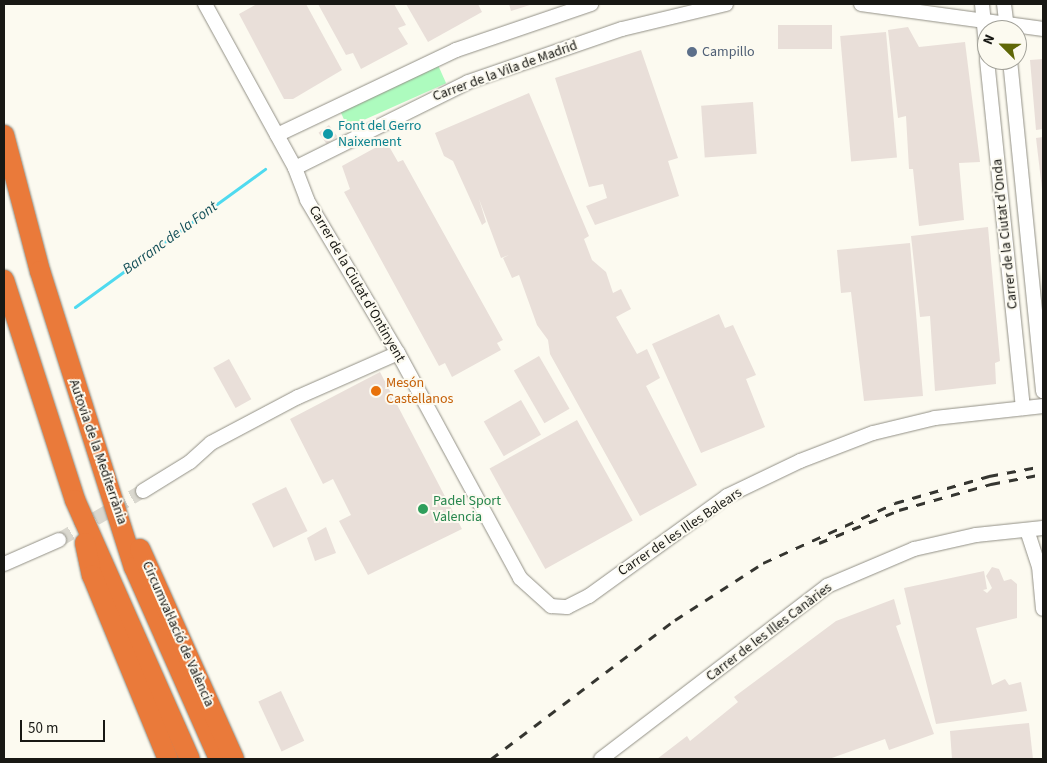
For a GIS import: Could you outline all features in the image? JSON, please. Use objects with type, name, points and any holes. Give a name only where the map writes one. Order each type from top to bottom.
[{"type":"highway","name":"Autovia de la Mediterrània","points":[[4,136],[40,271],[68,364],[118,510],[134,567],[219,759]]},
{"type":"highway","points":[[5,286],[35,385],[75,500],[190,759]]},
{"type":"highway","points":[[75,500],[92,575],[168,759]]},
{"type":"highway","name":"Circumval·lació de València","points":[[118,510],[148,564],[234,759]]},
{"type":"street","name":"Carrer de la Ciutat d'Ontinyent","points":[[205,4],[295,168],[316,215],[398,353],[520,578],[551,606]]},
{"type":"street","points":[[277,135],[456,50],[591,4]]},
{"type":"street","name":"Carrer de la Vila de Madrid","points":[[295,168],[468,82],[622,29],[726,4]]},
{"type":"street","points":[[861,4],[977,20]]},
{"type":"street","points":[[982,4],[984,20]]},
{"type":"street","points":[[1004,4],[1006,20]]},
{"type":"street","points":[[1027,28],[1043,29]]},
{"type":"street","name":"Carrer de la Ciutat d’Onda","points":[[988,70],[1023,408]]},
{"type":"street","name":"Carrer de la Ciutat d’Onda","points":[[1011,70],[1043,391]]},
{"type":"street","points":[[144,492],[190,462],[211,443],[298,397],[398,353]]},
{"type":"street","name":"Carrer de les Illes Balears","points":[[551,606],[567,607],[589,596],[727,496],[800,461],[873,433],[935,418],[1043,406]]},
{"type":"street","name":"Carrer de les Illes Canàries","points":[[601,759],[827,586],[914,548],[976,534],[1043,528]]},
{"type":"street","points":[[1027,530],[1039,566],[1043,610]]},
{"type":"street","points":[[4,564],[59,540]]},
{"type":"green space","points":[[438,65],[446,83],[347,127],[339,109]]},
{"type":"building","points":[[257,4],[306,4],[342,70],[293,99],[284,99],[239,14]]},
{"type":"building","points":[[318,4],[394,4],[406,25],[398,28],[408,44],[361,69],[353,53],[346,55]]},
{"type":"building","points":[[406,4],[478,4],[482,12],[428,42]]},
{"type":"building","points":[[509,4],[533,4],[511,11]]},
{"type":"building","points":[[778,25],[832,25],[832,49],[778,49]]},
{"type":"building","points":[[908,27],[919,47],[965,42],[980,162],[959,163],[964,220],[919,226],[913,169],[909,169],[906,116],[898,118],[888,30]]},
{"type":"building","points":[[886,32],[897,158],[851,162],[840,36]]},
{"type":"building","points":[[641,50],[678,158],[668,161],[679,196],[595,225],[586,206],[607,198],[603,184],[589,187],[555,78]]},
{"type":"building","points":[[1043,59],[1043,129],[1036,130],[1030,60]]},
{"type":"building","points":[[529,93],[589,236],[584,239],[592,260],[606,272],[613,293],[621,289],[631,309],[616,317],[637,354],[647,349],[660,378],[646,386],[697,485],[640,516],[550,354],[548,340],[537,325],[519,275],[512,278],[503,258],[509,255],[501,258],[479,199],[486,222],[482,225],[453,161],[444,156],[435,133]]},
{"type":"building","points":[[753,102],[757,154],[705,158],[701,106]]},
{"type":"building","name":"Font del Gerro Naixement","points":[[329,125],[337,136],[327,144],[318,133]]},
{"type":"building","points":[[1043,137],[1043,189],[1042,189],[1036,138]]},
{"type":"building","points":[[382,144],[390,148],[398,162],[403,160],[503,340],[497,343],[501,350],[452,377],[445,363],[439,366],[344,192],[350,189],[342,166]]},
{"type":"building","points":[[988,227],[1000,361],[995,363],[996,384],[935,391],[930,316],[920,317],[911,236]]},
{"type":"building","points":[[910,243],[923,396],[864,401],[851,292],[841,293],[837,250]]},
{"type":"building","points":[[719,314],[725,328],[733,325],[756,375],[746,379],[765,427],[701,453],[652,344]]},
{"type":"building","points":[[539,356],[570,409],[544,423],[514,370]]},
{"type":"building","points":[[229,359],[251,399],[236,408],[213,368]]},
{"type":"building","points":[[380,372],[462,529],[368,575],[339,521],[351,515],[333,479],[323,484],[290,419]]},
{"type":"building","points":[[521,400],[541,435],[504,456],[484,422]]},
{"type":"building","points":[[577,420],[633,521],[545,569],[490,468]]},
{"type":"building","points":[[286,487],[307,531],[273,548],[252,504]]},
{"type":"building","points":[[326,527],[336,553],[315,561],[307,538]]},
{"type":"building","points":[[992,567],[999,569],[1004,581],[1011,579],[1017,584],[1017,618],[976,628],[992,685],[1005,679],[1009,685],[1021,682],[1027,711],[936,724],[904,588],[984,571],[987,589],[983,590],[987,593],[992,588],[986,576]]},
{"type":"building","points":[[894,599],[901,624],[896,626],[934,734],[889,750],[885,739],[829,759],[657,759],[687,736],[690,741],[738,702],[734,697],[836,621]]},
{"type":"building","points":[[281,691],[304,741],[282,751],[258,702]]},
{"type":"building","points":[[1029,723],[1033,759],[952,759],[950,731]]},
{"type":"waterway","name":"Barranc de la Font","points":[[75,307],[265,169]]},
{"type":"tunnel","points":[[59,540],[143,491]]},
{"type":"railway","points":[[491,759],[675,620],[763,563],[895,503],[989,476],[1043,466]]},
{"type":"railway","points":[[819,543],[899,510],[991,484],[1043,474]]},
{"type":"place","name":"Campillo","points":[[692,52]]},
{"type":"place","name":"Font del Gerro Naixement","points":[[328,134]]},
{"type":"place","name":"Mesón Castellanos","points":[[376,391]]},
{"type":"place","name":"Padel Sport Valencia","points":[[423,509]]}]
